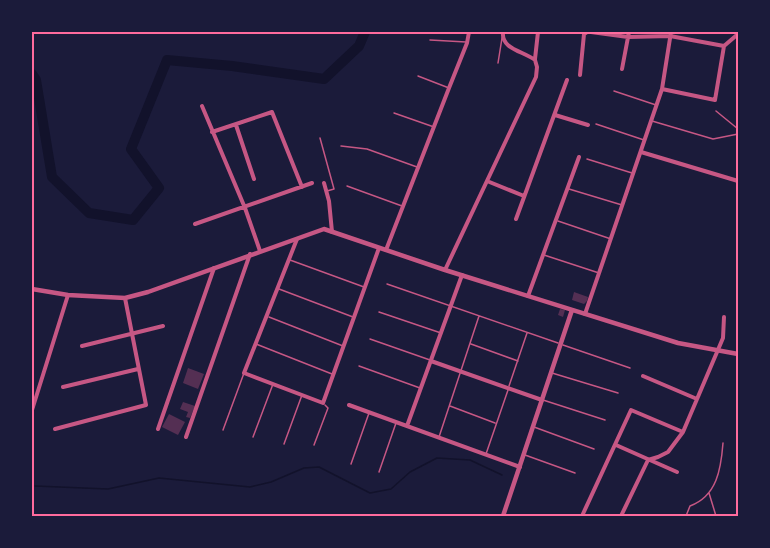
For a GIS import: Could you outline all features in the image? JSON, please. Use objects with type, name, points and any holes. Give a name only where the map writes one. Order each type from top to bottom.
[{"type":"street","points":[[386,250],[467,43],[469,32]]},
{"type":"street","points":[[503,32],[502,37],[505,44],[535,60]]},
{"type":"street","points":[[445,270],[536,77],[538,32]]},
{"type":"street","points":[[580,75],[587,32],[671,34],[724,46]]},
{"type":"street","points":[[622,69],[628,34]]},
{"type":"street","points":[[585,314],[662,89],[671,34]]},
{"type":"street","points":[[662,89],[715,100],[724,46],[738,34]]},
{"type":"street","points":[[516,219],[567,80]]},
{"type":"street","points":[[202,106],[245,208],[260,251]]},
{"type":"street","points":[[212,132],[272,112],[302,187]]},
{"type":"street","points":[[555,115],[588,125]]},
{"type":"street","points":[[236,125],[254,178]]},
{"type":"street","points":[[641,152],[738,181]]},
{"type":"street","points":[[528,296],[579,157]]},
{"type":"street","points":[[487,181],[524,196]]},
{"type":"street","points":[[195,224],[312,183]]},
{"type":"street","points":[[324,183],[332,232]]},
{"type":"street","points":[[32,290],[68,295],[124,298],[148,292],[324,229],[445,270],[678,343],[738,354]]},
{"type":"street","points":[[297,239],[244,373],[323,403],[379,248]]},
{"type":"street","points":[[186,437],[250,254]]},
{"type":"street","points":[[158,429],[214,268]]},
{"type":"street","points":[[407,426],[462,275]]},
{"type":"street","points":[[32,410],[68,295]]},
{"type":"street","points":[[55,429],[146,405],[124,298]]},
{"type":"street","points":[[503,516],[572,310]]},
{"type":"street","points":[[648,460],[658,458],[668,452],[683,432],[723,338],[724,317]]},
{"type":"street","points":[[82,346],[163,326]]},
{"type":"street","points":[[431,361],[542,400]]},
{"type":"street","points":[[63,387],[138,369]]},
{"type":"street","points":[[643,376],[697,399]]},
{"type":"street","points":[[349,405],[520,467]]},
{"type":"street","points":[[582,516],[631,410],[683,432]]},
{"type":"street","points":[[616,445],[676,472]]},
{"type":"street","points":[[621,516],[648,460]]},
{"type":"lane","points":[[498,63],[502,37]]},
{"type":"lane","points":[[430,40],[467,43]]},
{"type":"lane","points":[[418,76],[449,88]]},
{"type":"lane","points":[[614,91],[657,105]]},
{"type":"lane","points":[[716,111],[738,129]]},
{"type":"lane","points":[[394,113],[434,127]]},
{"type":"lane","points":[[651,121],[713,139],[738,134]]},
{"type":"lane","points":[[596,124],[645,140]]},
{"type":"lane","points":[[320,138],[334,189],[327,192]]},
{"type":"lane","points":[[341,146],[367,149],[419,167]]},
{"type":"lane","points":[[587,159],[634,173]]},
{"type":"lane","points":[[347,186],[403,207]]},
{"type":"lane","points":[[567,188],[623,206]]},
{"type":"lane","points":[[555,220],[612,239]]},
{"type":"lane","points":[[543,255],[600,273]]},
{"type":"lane","points":[[289,260],[365,287]]},
{"type":"lane","points":[[387,284],[630,368]]},
{"type":"lane","points":[[277,288],[354,317]]},
{"type":"lane","points":[[379,312],[441,333]]},
{"type":"lane","points":[[267,316],[344,346]]},
{"type":"lane","points":[[439,438],[479,316]]},
{"type":"lane","points":[[485,454],[527,333]]},
{"type":"lane","points":[[370,339],[431,361]]},
{"type":"lane","points":[[256,344],[333,375]]},
{"type":"lane","points":[[471,344],[518,361]]},
{"type":"lane","points":[[359,366],[421,389]]},
{"type":"lane","points":[[552,372],[618,393]]},
{"type":"lane","points":[[223,430],[244,373]]},
{"type":"lane","points":[[253,437],[273,384]]},
{"type":"lane","points":[[284,444],[302,394]]},
{"type":"lane","points":[[542,400],[605,420]]},
{"type":"lane","points":[[314,445],[328,408],[323,403]]},
{"type":"lane","points":[[450,406],[496,423]]},
{"type":"lane","points":[[351,464],[369,412]]},
{"type":"lane","points":[[379,472],[396,422]]},
{"type":"lane","points":[[533,427],[594,448]]},
{"type":"lane","points":[[686,516],[690,506],[704,500],[715,485],[719,474],[723,443]]},
{"type":"lane","points":[[524,454],[575,473]]},
{"type":"lane","points":[[708,493],[716,516]]},
{"type":"building","points":[[574,292],[588,297],[587,301],[584,304],[572,300]]},
{"type":"building","points":[[560,309],[565,310],[563,317],[558,315]]},
{"type":"building","points":[[188,368],[204,374],[198,389],[183,383]]},
{"type":"building","points":[[183,402],[195,406],[190,418],[186,417],[188,412],[180,409]]},
{"type":"building","points":[[169,414],[185,422],[178,435],[162,427]]},
{"type":"waterway","points":[[32,74],[36,80],[52,177],[89,213],[133,220],[159,188],[131,149],[167,60],[232,66],[324,79],[359,46],[365,32]]},
{"type":"waterway","points":[[35,486],[108,489],[159,478],[250,487],[271,482],[304,468],[319,467],[370,493],[391,489],[410,472],[437,458],[470,460],[502,475]]}]
